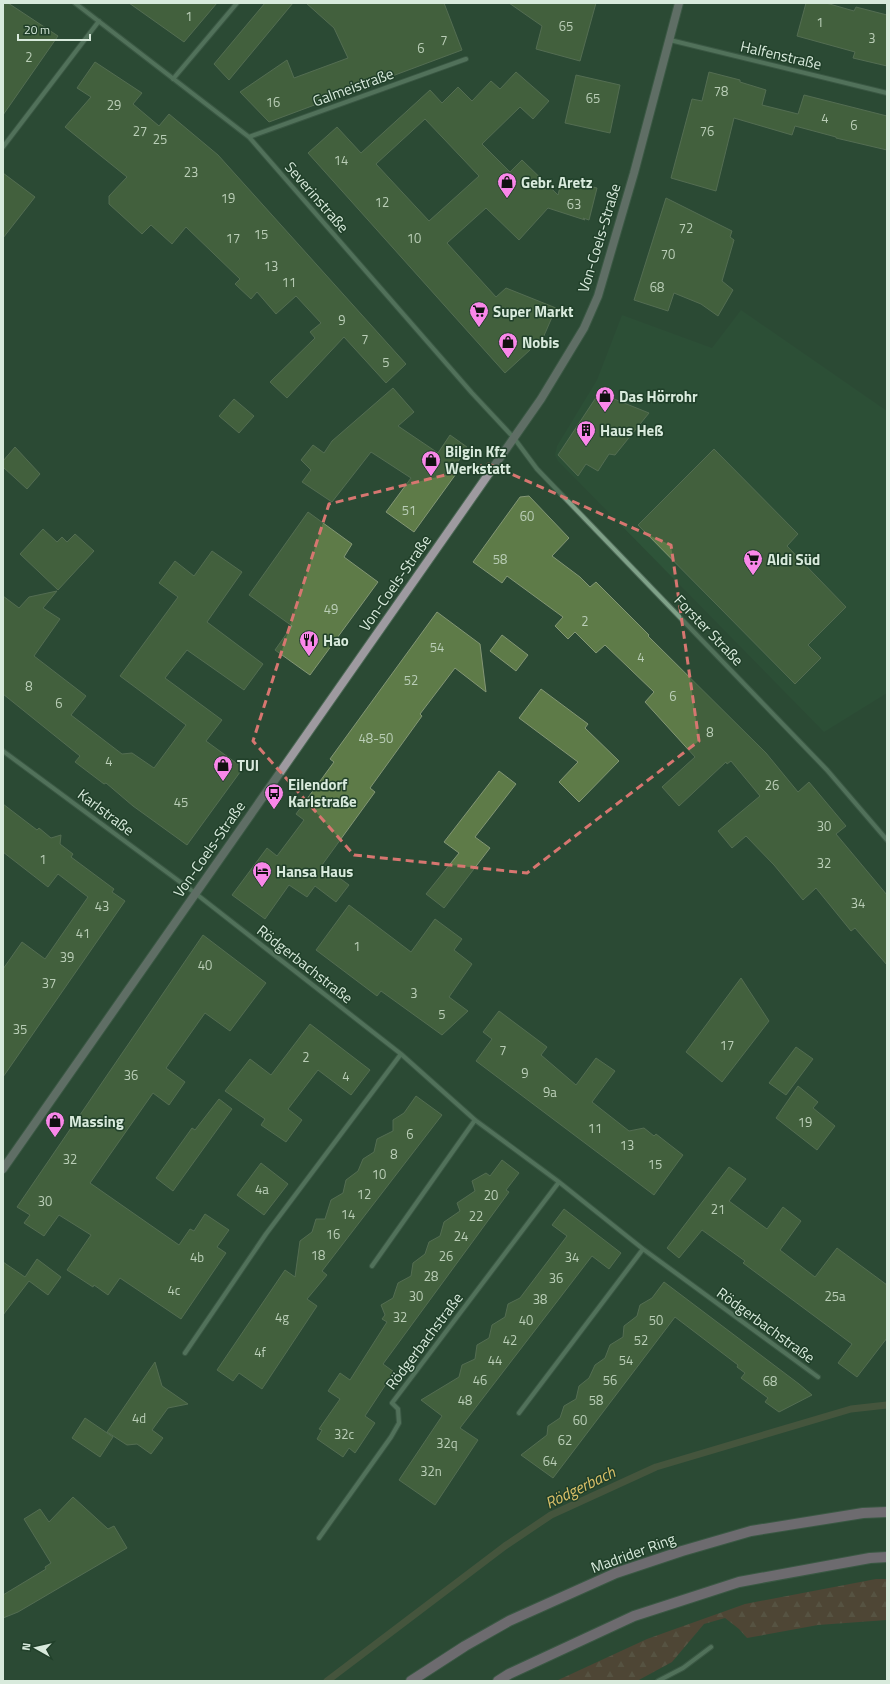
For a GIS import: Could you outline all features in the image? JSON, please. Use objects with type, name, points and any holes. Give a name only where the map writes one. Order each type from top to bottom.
[{"type":"main road","name":"Von-Coels-Straße","points":[[3,1169],[541,399],[584,328],[598,296],[634,173],[679,3]]},
{"type":"main road","name":"Madrider Ring","points":[[411,1681],[464,1646],[509,1621],[616,1573],[682,1551],[750,1531],[863,1513],[887,1512]]},
{"type":"main road","points":[[498,1681],[509,1674],[634,1616],[739,1582],[870,1558],[887,1557]]},
{"type":"street","name":"Severinstraße","points":[[75,3],[249,138],[467,387],[514,438]]},
{"type":"street","points":[[173,79],[237,3]]},
{"type":"street","points":[[3,148],[99,21]]},
{"type":"street","name":"Halfenstraße","points":[[670,40],[887,92]]},
{"type":"street","name":"Galmeistraße","points":[[249,138],[466,60]]},
{"type":"street","name":"Forster Straße","points":[[514,438],[545,477],[827,770],[887,840]]},
{"type":"street","name":"Karlstraße","points":[[3,751],[195,893]]},
{"type":"street","name":"Rödgerbachstraße","points":[[195,893],[401,1054],[475,1120],[559,1182],[643,1249],[818,1377]]},
{"type":"street","points":[[185,1353],[266,1234],[401,1054]]},
{"type":"street","points":[[372,1266],[475,1120]]},
{"type":"street","name":"Rödgerbachstraße","points":[[318,1538],[391,1437],[399,1423],[398,1409],[392,1403],[559,1182]]},
{"type":"street","points":[[519,1413],[643,1249]]},
{"type":"street","points":[[658,1681],[683,1668],[711,1647]]},
{"type":"highlighted area","points":[[489,464],[671,545],[699,741],[527,873],[354,855],[253,741],[329,504]]},
{"type":"shaded area","points":[[741,310],[887,411],[887,693],[824,732],[558,461],[555,455],[557,446],[597,380],[622,315],[712,348]]},
{"type":"green space","points":[[876,1579],[887,1579],[887,1620],[818,1625],[747,1638],[739,1629],[725,1618],[704,1624],[672,1662],[637,1681],[556,1681],[647,1639],[745,1604]]},
{"type":"building","points":[[3,3],[8,3],[58,36],[3,115]]},
{"type":"building","points":[[129,3],[217,3],[184,42]]},
{"type":"building","points":[[265,3],[293,3],[229,80],[214,64]]},
{"type":"building","points":[[306,3],[444,3],[462,50],[269,122],[240,92],[287,60],[294,78],[348,58],[334,28]]},
{"type":"building","points":[[509,3],[596,3],[580,61],[536,49],[542,26]]},
{"type":"building","points":[[806,3],[826,3],[854,11],[856,7],[887,15],[887,66],[853,58],[855,52],[797,36]]},
{"type":"building","points":[[95,62],[142,93],[133,104],[159,126],[169,114],[218,155],[406,364],[386,383],[344,337],[287,398],[270,382],[315,338],[310,332],[321,323],[296,296],[276,314],[257,292],[251,299],[235,284],[240,279],[186,227],[172,244],[151,225],[142,234],[109,204],[109,196],[127,177],[65,127],[91,97],[77,88]]},
{"type":"building","points":[[516,72],[549,101],[533,119],[520,107],[482,144],[510,172],[522,160],[558,195],[562,179],[597,188],[589,220],[548,208],[519,240],[486,208],[447,243],[496,297],[506,288],[556,308],[543,338],[505,373],[308,153],[337,127],[361,153],[430,90],[442,103],[458,87],[472,101],[491,81],[500,89]],"holes":[[[425,119],[479,176],[429,221],[376,164]]]},
{"type":"building","points":[[709,72],[740,80],[740,82],[766,90],[762,105],[798,114],[804,95],[887,116],[887,150],[836,138],[795,126],[792,135],[734,118],[716,191],[671,178],[692,99],[702,101]]},
{"type":"building","points":[[576,75],[620,85],[610,133],[565,123]]},
{"type":"building","points":[[3,173],[35,197],[3,238]]},
{"type":"building","points":[[666,198],[732,231],[730,237],[734,240],[722,281],[733,290],[718,316],[701,304],[674,293],[668,311],[634,300]]},
{"type":"building","points":[[393,388],[414,412],[398,426],[438,453],[450,435],[467,447],[456,465],[461,467],[414,532],[386,512],[411,478],[371,452],[332,502],[302,482],[311,470],[301,460],[313,445],[324,453],[332,441]]},
{"type":"building","points":[[599,393],[649,413],[615,455],[609,454],[598,471],[586,464],[578,476],[558,455]]},
{"type":"building","points":[[234,399],[254,416],[239,433],[219,416]]},
{"type":"building","points":[[15,447],[40,474],[27,489],[3,467],[3,461]]},
{"type":"building","name":"Aldi Süd","points":[[714,449],[798,534],[787,546],[846,607],[808,645],[821,658],[795,684],[638,525]]},
{"type":"building","points":[[529,496],[569,538],[552,556],[580,577],[590,587],[596,582],[766,753],[798,792],[809,782],[846,826],[836,834],[887,895],[887,965],[855,928],[851,931],[816,888],[803,900],[774,865],[746,836],[732,848],[718,831],[760,796],[731,761],[727,764],[726,762],[679,806],[662,787],[695,757],[645,702],[654,692],[605,645],[596,653],[575,632],[568,639],[555,626],[563,617],[507,576],[502,583],[473,562],[520,497]]},
{"type":"building","points":[[308,512],[352,544],[344,557],[378,582],[310,675],[275,650],[292,626],[249,595]]},
{"type":"building","points":[[43,529],[57,542],[62,537],[67,542],[75,534],[94,551],[58,590],[20,554]]},
{"type":"building","points":[[212,551],[242,572],[207,622],[263,664],[244,690],[187,650],[165,678],[222,720],[206,741],[243,768],[187,845],[133,806],[106,783],[104,784],[75,762],[80,756],[3,694],[3,596],[19,608],[29,597],[57,591],[43,608],[60,619],[34,656],[86,696],[71,715],[122,754],[132,753],[154,768],[186,725],[120,676],[178,597],[159,583],[175,561],[194,576]]},
{"type":"building","points":[[437,612],[480,644],[486,692],[455,668],[420,714],[422,716],[370,788],[375,792],[322,865],[349,885],[336,902],[315,886],[307,897],[289,885],[265,919],[232,895],[267,848],[277,856],[304,820],[296,814],[334,762],[330,759]]},
{"type":"building","points":[[502,635],[528,655],[516,671],[490,651]]},
{"type":"building","points":[[541,689],[588,724],[585,728],[619,761],[579,802],[559,782],[578,762],[519,718]]},
{"type":"building","points":[[499,771],[516,784],[475,837],[490,848],[444,908],[426,894],[459,853],[444,842]]},
{"type":"building","points":[[3,804],[37,830],[39,828],[51,838],[61,835],[60,844],[73,854],[71,857],[114,889],[112,892],[125,901],[3,1077],[3,969],[22,942],[45,959],[88,897],[58,874],[48,887],[3,852]]},
{"type":"building","points":[[349,905],[411,952],[435,919],[462,939],[454,950],[472,964],[449,997],[468,1011],[442,1035],[381,991],[377,996],[316,950]]},
{"type":"building","points":[[203,935],[266,983],[230,1031],[205,1013],[166,1068],[185,1082],[169,1105],[153,1093],[90,1183],[179,1245],[190,1229],[194,1231],[205,1214],[229,1230],[217,1247],[226,1253],[181,1319],[120,1278],[108,1295],[94,1285],[93,1287],[67,1270],[91,1235],[59,1215],[44,1236],[24,1223],[30,1215],[17,1207]]},
{"type":"building","points":[[741,978],[769,1021],[722,1082],[686,1052]]},
{"type":"building","points":[[499,1011],[547,1047],[541,1055],[576,1085],[596,1058],[615,1071],[592,1102],[629,1131],[644,1128],[654,1136],[656,1134],[683,1155],[654,1195],[476,1061],[492,1039],[483,1032]]},
{"type":"building","points":[[310,1024],[370,1070],[351,1095],[318,1070],[288,1109],[302,1120],[286,1142],[261,1125],[265,1119],[225,1091],[250,1059],[271,1075]]},
{"type":"building","points":[[796,1047],[813,1059],[786,1095],[769,1083]]},
{"type":"building","points":[[798,1086],[818,1102],[813,1108],[835,1126],[817,1150],[776,1118]]},
{"type":"building","points":[[416,1096],[442,1115],[322,1271],[327,1275],[307,1299],[317,1306],[262,1389],[239,1373],[233,1381],[217,1370],[285,1270],[295,1277],[300,1241],[312,1232],[316,1219],[325,1219],[331,1200],[343,1193],[346,1180],[358,1171],[363,1159],[374,1152],[377,1139],[393,1131],[393,1120],[404,1113]]},
{"type":"building","points":[[219,1099],[232,1109],[173,1191],[156,1178],[192,1128],[195,1130]]},
{"type":"building","points":[[502,1160],[519,1173],[506,1190],[509,1192],[383,1364],[394,1372],[365,1416],[375,1423],[355,1453],[349,1448],[343,1457],[317,1439],[322,1430],[319,1429],[340,1399],[328,1391],[340,1373],[350,1380],[387,1322],[382,1319],[385,1315],[381,1305],[393,1298],[398,1283],[411,1276],[413,1263],[425,1254],[429,1242],[440,1236],[444,1222],[460,1211],[457,1203],[475,1191],[472,1181],[486,1173],[490,1176]]},
{"type":"building","points":[[261,1163],[288,1184],[264,1215],[237,1195]]},
{"type":"building","points":[[729,1167],[746,1179],[729,1201],[767,1229],[783,1207],[801,1221],[780,1250],[815,1277],[837,1248],[887,1285],[887,1338],[857,1377],[838,1363],[852,1344],[743,1263],[745,1261],[702,1230],[679,1258],[667,1248]]},
{"type":"building","points":[[564,1209],[621,1253],[609,1269],[592,1256],[460,1428],[478,1440],[435,1505],[399,1480],[442,1416],[421,1400],[459,1377],[462,1365],[475,1359],[477,1345],[489,1338],[492,1325],[505,1317],[508,1304],[520,1298],[567,1236],[552,1225]]},
{"type":"building","points":[[37,1259],[61,1277],[48,1295],[29,1281],[3,1315],[3,1262],[25,1277]]},
{"type":"building","points":[[664,1282],[812,1395],[779,1412],[765,1402],[768,1398],[741,1378],[745,1373],[737,1367],[738,1365],[675,1317],[553,1478],[521,1455],[547,1435],[548,1426],[560,1418],[564,1406],[576,1399],[579,1386],[589,1378],[595,1365],[605,1358],[610,1345],[623,1337],[624,1326],[637,1316],[640,1305],[652,1298]]},
{"type":"building","points":[[155,1362],[162,1386],[188,1404],[168,1408],[152,1430],[163,1438],[151,1454],[137,1444],[127,1445],[107,1432]]},
{"type":"building","points":[[85,1418],[113,1437],[100,1457],[72,1438]]},
{"type":"building","points":[[73,1497],[108,1529],[114,1526],[127,1548],[18,1612],[3,1618],[3,1595],[46,1569],[45,1567],[51,1563],[24,1519],[40,1509],[49,1522]]},
{"type":"waterway","name":"Rödgerbach","points":[[327,1681],[505,1546],[551,1515],[656,1467],[851,1409],[887,1405]]},
{"type":"place","name":"Gebr. Aretz","points":[[507,199]]},
{"type":"place","name":"Super Markt","points":[[479,328]]},
{"type":"place","name":"Nobis","points":[[508,359]]},
{"type":"place","name":"Das Hörrohr","points":[[605,413]]},
{"type":"place","name":"Haus Heß","points":[[586,447]]},
{"type":"place","name":"Bilgin Kfz Werkstatt","points":[[431,477]]},
{"type":"place","name":"Aldi Süd","points":[[753,576]]},
{"type":"place","name":"Hao","points":[[309,657]]},
{"type":"place","name":"TUI","points":[[223,782]]},
{"type":"place","name":"Eilendorf Karlstraße","points":[[274,810]]},
{"type":"place","name":"Hansa Haus","points":[[262,888]]},
{"type":"place","name":"Massing","points":[[55,1138]]}]
